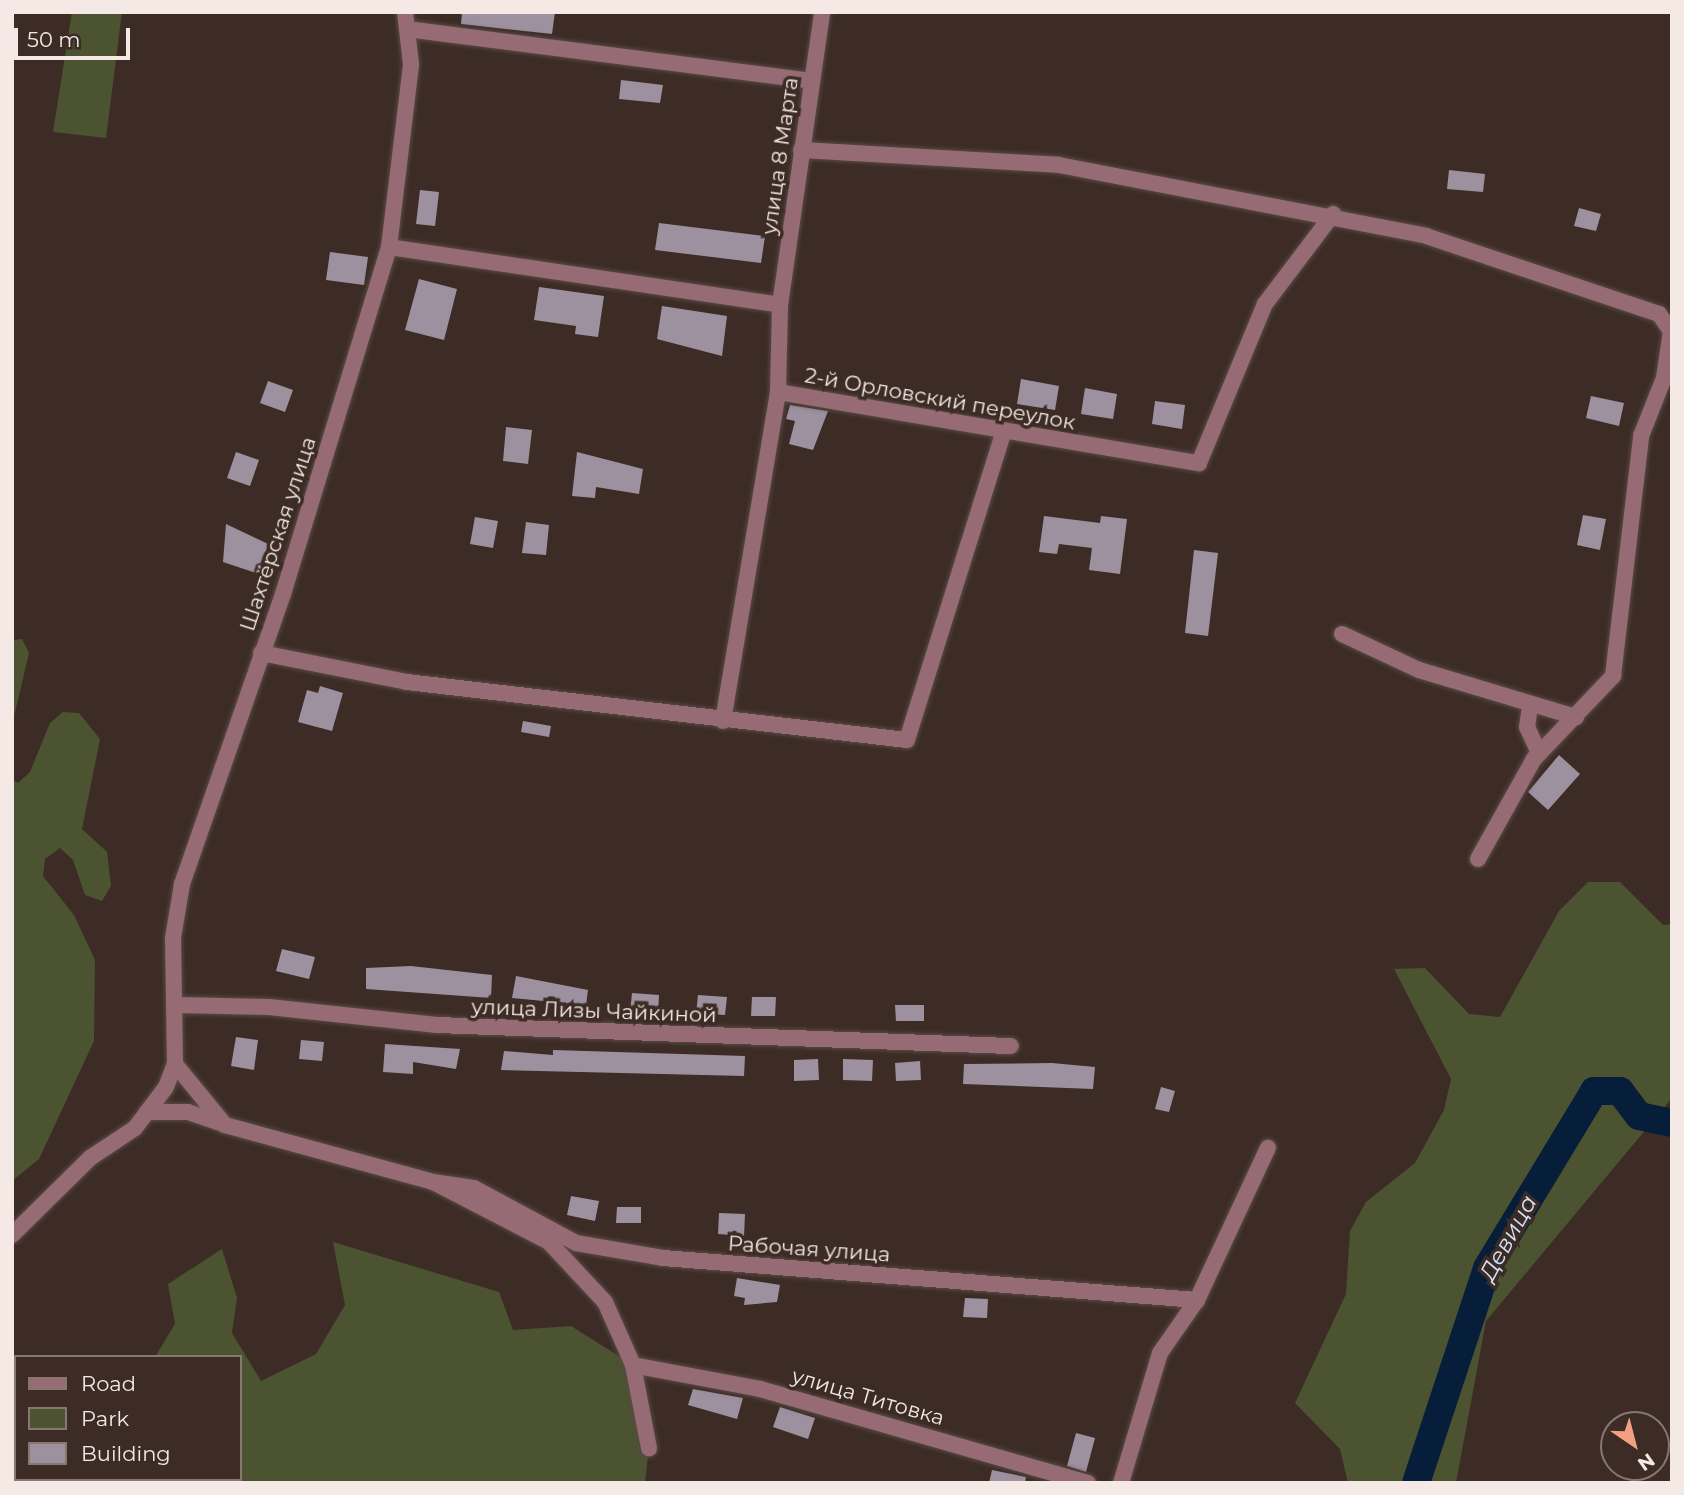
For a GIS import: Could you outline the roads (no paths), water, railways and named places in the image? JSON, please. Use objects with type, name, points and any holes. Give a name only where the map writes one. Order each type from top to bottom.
[{"type":"street","name":"Шахтёрская улица","points":[[175,1064],[173,938],[182,884],[261,653],[389,247],[411,64],[405,12]]},
{"type":"street","name":"улица 8 Марта","points":[[780,305],[822,12]]},
{"type":"street","points":[[407,29],[812,81]]},
{"type":"street","points":[[801,150],[1059,165],[1333,214],[1438,240],[1669,321],[1668,377],[1641,436],[1614,676],[1539,753],[1478,859]]},
{"type":"street","name":"2-й Орловский переулок","points":[[780,305],[778,392],[1199,463],[1265,304],[1333,214]]},
{"type":"street","points":[[389,247],[780,305]]},
{"type":"street","points":[[723,721],[778,392]]},
{"type":"street","points":[[261,653],[407,682],[723,721],[907,740],[1004,431]]},
{"type":"street","points":[[1342,634],[1419,670],[1530,706],[1576,717]]},
{"type":"street","points":[[1530,706],[1527,727],[1539,753]]},
{"type":"street","name":"улица Лизы Чайкиной","points":[[175,1006],[269,1007],[451,1026],[1011,1046]]},
{"type":"street","points":[[12,1235],[38,1204],[147,1112],[175,1064],[225,1125]]},
{"type":"street","points":[[147,1112],[188,1112],[225,1125],[433,1182],[549,1242],[583,1271],[605,1302],[633,1365],[649,1448]]},
{"type":"street","points":[[1122,1483],[1160,1353],[1198,1300],[1268,1148]]},
{"type":"street","name":"Рабочая улица","points":[[433,1182],[474,1188],[576,1243],[663,1258],[1198,1300]]},
{"type":"street","name":"улица Титовка","points":[[633,1365],[760,1390],[1088,1483]]},
{"type":"waterway","name":"Девица","points":[[1416,1483],[1487,1268],[1594,1091],[1620,1091],[1639,1116],[1672,1123]]}]
